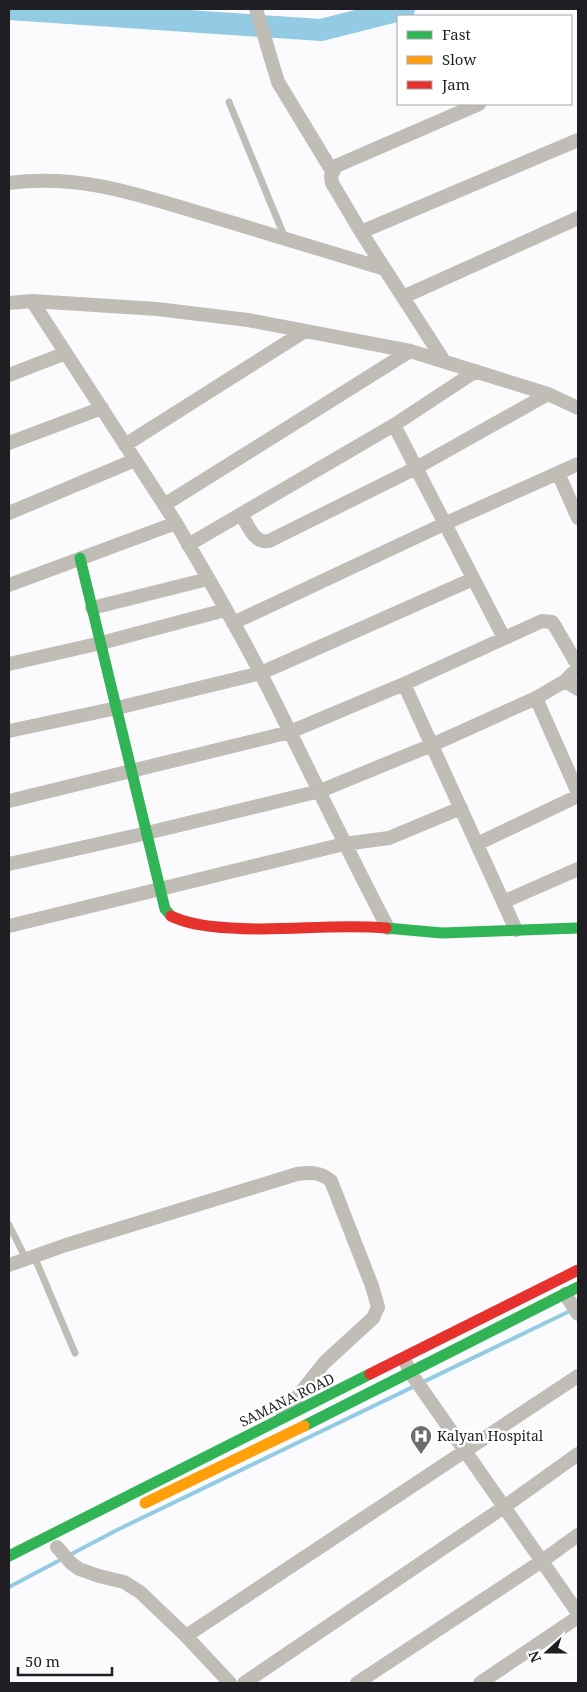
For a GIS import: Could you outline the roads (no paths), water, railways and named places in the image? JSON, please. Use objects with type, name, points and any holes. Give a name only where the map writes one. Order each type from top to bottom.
[{"type":"main road","points":[[80,558],[165,909],[170,915],[182,921],[218,927],[261,930],[363,926],[442,933],[578,928]]},
{"type":"main road","name":"SAMANA ROAD","points":[[9,1556],[578,1270]]},
{"type":"main road","points":[[135,1508],[331,1413],[578,1287]]},
{"type":"street","points":[[256,9],[278,82],[332,171],[332,183],[444,361]]},
{"type":"street","points":[[332,171],[336,166],[477,105]]},
{"type":"street","points":[[362,232],[578,140]]},
{"type":"street","points":[[9,183],[29,180],[58,181],[119,189],[385,269]]},
{"type":"street","points":[[403,297],[578,218]]},
{"type":"street","points":[[32,301],[176,523],[233,623],[261,673],[320,791],[344,844],[388,928]]},
{"type":"street","points":[[9,303],[32,301],[157,309],[248,320],[410,351],[548,394],[578,408]]},
{"type":"street","points":[[125,444],[305,331]]},
{"type":"street","points":[[164,505],[410,351]]},
{"type":"street","points":[[9,375],[66,353]]},
{"type":"street","points":[[188,544],[394,425],[476,371]]},
{"type":"street","points":[[241,514],[259,541],[269,541],[416,468],[548,394]]},
{"type":"street","points":[[9,442],[102,408]]},
{"type":"street","points":[[394,425],[504,638]]},
{"type":"street","points":[[9,513],[135,460]]},
{"type":"street","points":[[233,623],[444,524],[578,464]]},
{"type":"street","points":[[558,473],[578,518]]},
{"type":"street","points":[[9,585],[176,523]]},
{"type":"street","points":[[92,608],[208,579]]},
{"type":"street","points":[[9,732],[261,673],[473,579]]},
{"type":"street","points":[[9,664],[101,643],[225,610]]},
{"type":"street","points":[[9,801],[290,732],[404,684],[542,621],[552,622],[578,667],[565,681],[536,698],[432,745],[320,791],[9,864]]},
{"type":"street","points":[[565,681],[578,689]]},
{"type":"street","points":[[404,684],[516,930]]},
{"type":"street","points":[[477,844],[578,794],[536,698]]},
{"type":"street","points":[[9,926],[344,844],[389,838],[461,808]]},
{"type":"street","points":[[503,902],[578,869]]},
{"type":"street","points":[[9,1264],[297,1174],[313,1172],[322,1174],[331,1181],[372,1286],[378,1307],[373,1318],[324,1363],[277,1421]]},
{"type":"street","points":[[565,1294],[576,1310]]},
{"type":"street","points":[[404,1358],[410,1372],[422,1390],[578,1615],[480,1683]]},
{"type":"street","points":[[186,1636],[578,1376]]},
{"type":"street","points":[[244,1683],[504,1507],[578,1454]]},
{"type":"street","points":[[358,1683],[578,1535]]},
{"type":"street","points":[[57,1547],[79,1569],[132,1586],[186,1636],[230,1683]]},
{"type":"lane","points":[[229,102],[286,238]]},
{"type":"lane","points":[[9,1225],[30,1258],[75,1353]]},
{"type":"waterway","points":[[9,9],[321,30],[404,9]]},
{"type":"waterway","points":[[9,1587],[117,1530],[572,1310]]},
{"type":"place","name":"Kalyan Hospital","points":[[421,1455]]}]
